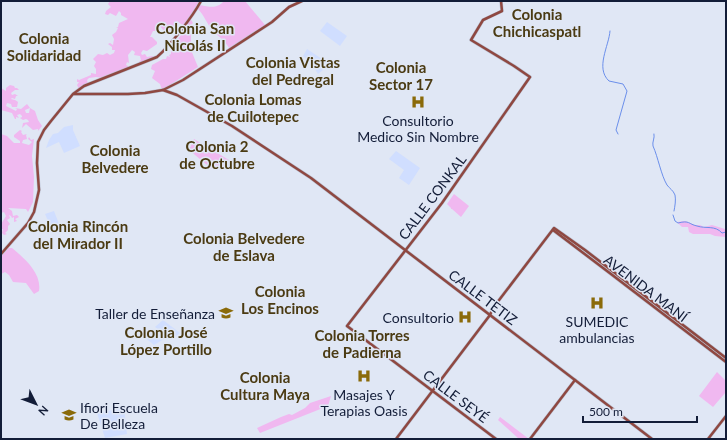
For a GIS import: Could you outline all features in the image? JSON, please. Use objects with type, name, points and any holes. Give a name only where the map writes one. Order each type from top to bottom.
[{"type":"street","points":[[1,254],[28,223],[36,206],[39,190],[37,152],[40,136],[74,94],[87,84],[148,62],[157,57],[166,49],[194,13],[201,1]]},
{"type":"street","points":[[74,94],[128,94],[163,90],[185,80],[265,27],[289,7],[302,1]]},
{"type":"street","name":"CALLE CONKAL","points":[[347,326],[451,191],[530,77],[514,65],[471,40],[483,20],[502,11],[501,1]]},
{"type":"street","name":"CALLE TETIZ","points":[[163,90],[177,95],[255,140],[300,171],[406,250],[652,439]]},
{"type":"street","points":[[396,439],[490,315],[493,308],[554,229]]},
{"type":"street","name":"AVENIDA MANÍ","points":[[554,229],[726,358]]},
{"type":"street","name":"AVENIDA MANÍ","points":[[554,229],[726,362]]},
{"type":"street","points":[[485,312],[493,308]]},
{"type":"street","name":"CALLE SEYÉ","points":[[347,326],[496,439]]},
{"type":"street","points":[[530,439],[575,380]]},
{"type":"street","points":[[708,439],[725,417]]},
{"type":"shaded area","points":[[110,1],[199,1],[190,18],[193,23],[186,30],[187,33],[191,34],[191,50],[198,67],[162,90],[160,84],[152,78],[155,71],[151,69],[152,65],[166,59],[167,56],[170,57],[169,55],[171,54],[171,48],[185,30],[185,27],[177,21],[171,33],[170,31],[164,31],[160,26],[157,28],[159,31],[153,31],[150,37],[157,42],[157,44],[147,51],[143,50],[141,53],[142,55],[145,54],[147,57],[154,57],[140,64],[140,56],[134,55],[135,52],[132,50],[128,55],[129,63],[127,62],[126,65],[128,66],[128,69],[119,74],[104,76],[103,78],[89,78],[87,80],[88,84],[79,89],[77,85],[79,82],[77,82],[77,79],[79,80],[91,75],[91,73],[96,74],[96,69],[94,66],[96,62],[93,59],[98,54],[103,55],[107,53],[110,55],[114,53],[115,50],[112,50],[112,47],[108,44],[110,43],[113,45],[114,39],[112,35],[116,32],[118,28],[116,27],[118,27],[119,23],[128,19],[121,15],[119,11],[116,16],[110,13],[108,15],[105,14],[111,7],[108,4]]},
{"type":"shaded area","points":[[224,1],[245,1],[265,25],[229,48],[213,31],[198,9],[200,5],[210,7],[216,6]]},
{"type":"shaded area","points":[[327,22],[347,36],[340,46],[320,31]]},
{"type":"shaded area","points":[[307,49],[322,59],[320,67],[323,70],[318,74],[311,63],[303,56]]},
{"type":"shaded area","points":[[10,85],[19,90],[15,90],[11,93],[12,95],[15,94],[18,96],[16,96],[15,99],[11,99],[18,102],[17,107],[12,107],[11,104],[7,103],[6,106],[16,111],[17,109],[15,108],[21,109],[27,104],[35,111],[42,126],[38,131],[38,129],[33,130],[26,124],[22,128],[23,123],[29,122],[26,119],[23,120],[20,118],[22,116],[20,114],[17,115],[19,118],[16,117],[15,119],[12,113],[1,110],[1,88],[6,91],[6,88]],"holes":[[[30,108],[29,113],[26,113],[25,110]]]},
{"type":"shaded area","points":[[73,125],[73,130],[80,146],[64,153],[59,142],[46,148],[53,134],[58,133],[64,127]]},
{"type":"shaded area","points":[[20,130],[22,131],[21,132],[23,135],[27,134],[27,139],[23,140],[22,143],[29,145],[32,142],[28,139],[29,137],[31,140],[34,139],[32,156],[34,177],[33,202],[28,212],[26,209],[8,208],[12,211],[13,216],[17,215],[19,217],[15,219],[17,221],[14,222],[14,217],[12,218],[9,215],[10,218],[7,220],[10,224],[5,233],[7,234],[4,235],[2,233],[3,229],[1,229],[1,224],[6,216],[4,212],[1,213],[1,134],[7,136],[14,143],[20,143],[14,135]]},
{"type":"shaded area","points":[[194,139],[229,160],[223,170],[216,165],[212,169],[189,150]]},
{"type":"shaded area","points":[[396,151],[420,168],[409,185],[399,178],[404,170],[389,159]]},
{"type":"shaded area","points":[[454,194],[469,206],[461,217],[447,204]]},
{"type":"shaded area","points":[[54,211],[61,229],[53,232],[45,214]]},
{"type":"shaded area","points":[[685,221],[704,227],[712,225],[725,229],[726,237],[710,234],[693,234],[689,232],[688,227],[682,227],[677,222]]},
{"type":"shaded area","points":[[9,248],[12,248],[22,256],[31,266],[38,278],[39,291],[34,294],[26,283],[13,282],[9,275],[5,272],[1,274],[1,256]]},
{"type":"shaded area","points":[[163,320],[180,333],[171,340],[155,327]]},
{"type":"shaded area","points":[[152,329],[164,339],[154,345],[143,336]]},
{"type":"shaded area","points":[[717,372],[726,381],[726,392],[713,407],[699,396]]},
{"type":"shaded area","points":[[331,396],[328,406],[260,433],[257,428],[289,414],[292,415],[305,408],[310,403]]},
{"type":"shaded area","points":[[124,408],[127,434],[105,438],[97,413]]},
{"type":"shaded area","points":[[500,417],[529,439],[519,439],[498,420]]},
{"type":"waterway","points":[[610,31],[604,57],[603,70],[609,81],[623,84],[627,91],[616,130],[618,134]]},
{"type":"waterway","points":[[654,134],[653,146],[663,176],[667,185],[675,195],[674,211]]},
{"type":"waterway","points":[[673,215],[675,221],[678,223],[687,222],[700,227],[716,229],[722,233],[726,232]]},
{"type":"place","name":"Consultorio Medico Sin Nombre","points":[[418,102]]},
{"type":"place","name":"SUMEDIC ambulancias","points":[[597,303]]},
{"type":"place","name":"Taller de Enseñanza","points":[[226,313]]},
{"type":"place","name":"Consultorio","points":[[465,317]]},
{"type":"place","name":"Masajes Y Terapias Oasis","points":[[364,376]]},
{"type":"place","name":"Ifiori Escuela De Belleza","points":[[69,415]]},
{"type":"district","name":"Colonia Chichicaspatl","points":[[537,22]]},
{"type":"district","name":"Colonia San Nicolás II","points":[[195,36]]},
{"type":"district","name":"Colonia Solidaridad","points":[[44,46]]},
{"type":"district","name":"Colonia Vistas del Pedregal","points":[[293,70]]},
{"type":"district","name":"Colonia Sector 17","points":[[401,76]]},
{"type":"district","name":"Colonia Lomas de Cuilotepec","points":[[253,108]]},
{"type":"district","name":"Colonia 2 de Octubre","points":[[217,154]]},
{"type":"district","name":"Colonia Belvedere","points":[[115,158]]},
{"type":"district","name":"Colonia Rincón del Mirador II","points":[[78,234]]},
{"type":"district","name":"Colonia Belvedere de Eslava","points":[[244,246]]},
{"type":"district","name":"Colonia Los Encinos","points":[[280,300]]},
{"type":"district","name":"Colonia José López Portillo","points":[[166,340]]},
{"type":"district","name":"Colonia Torres de Padierna","points":[[362,344]]},
{"type":"district","name":"Colonia Cultura Maya","points":[[265,386]]}]
